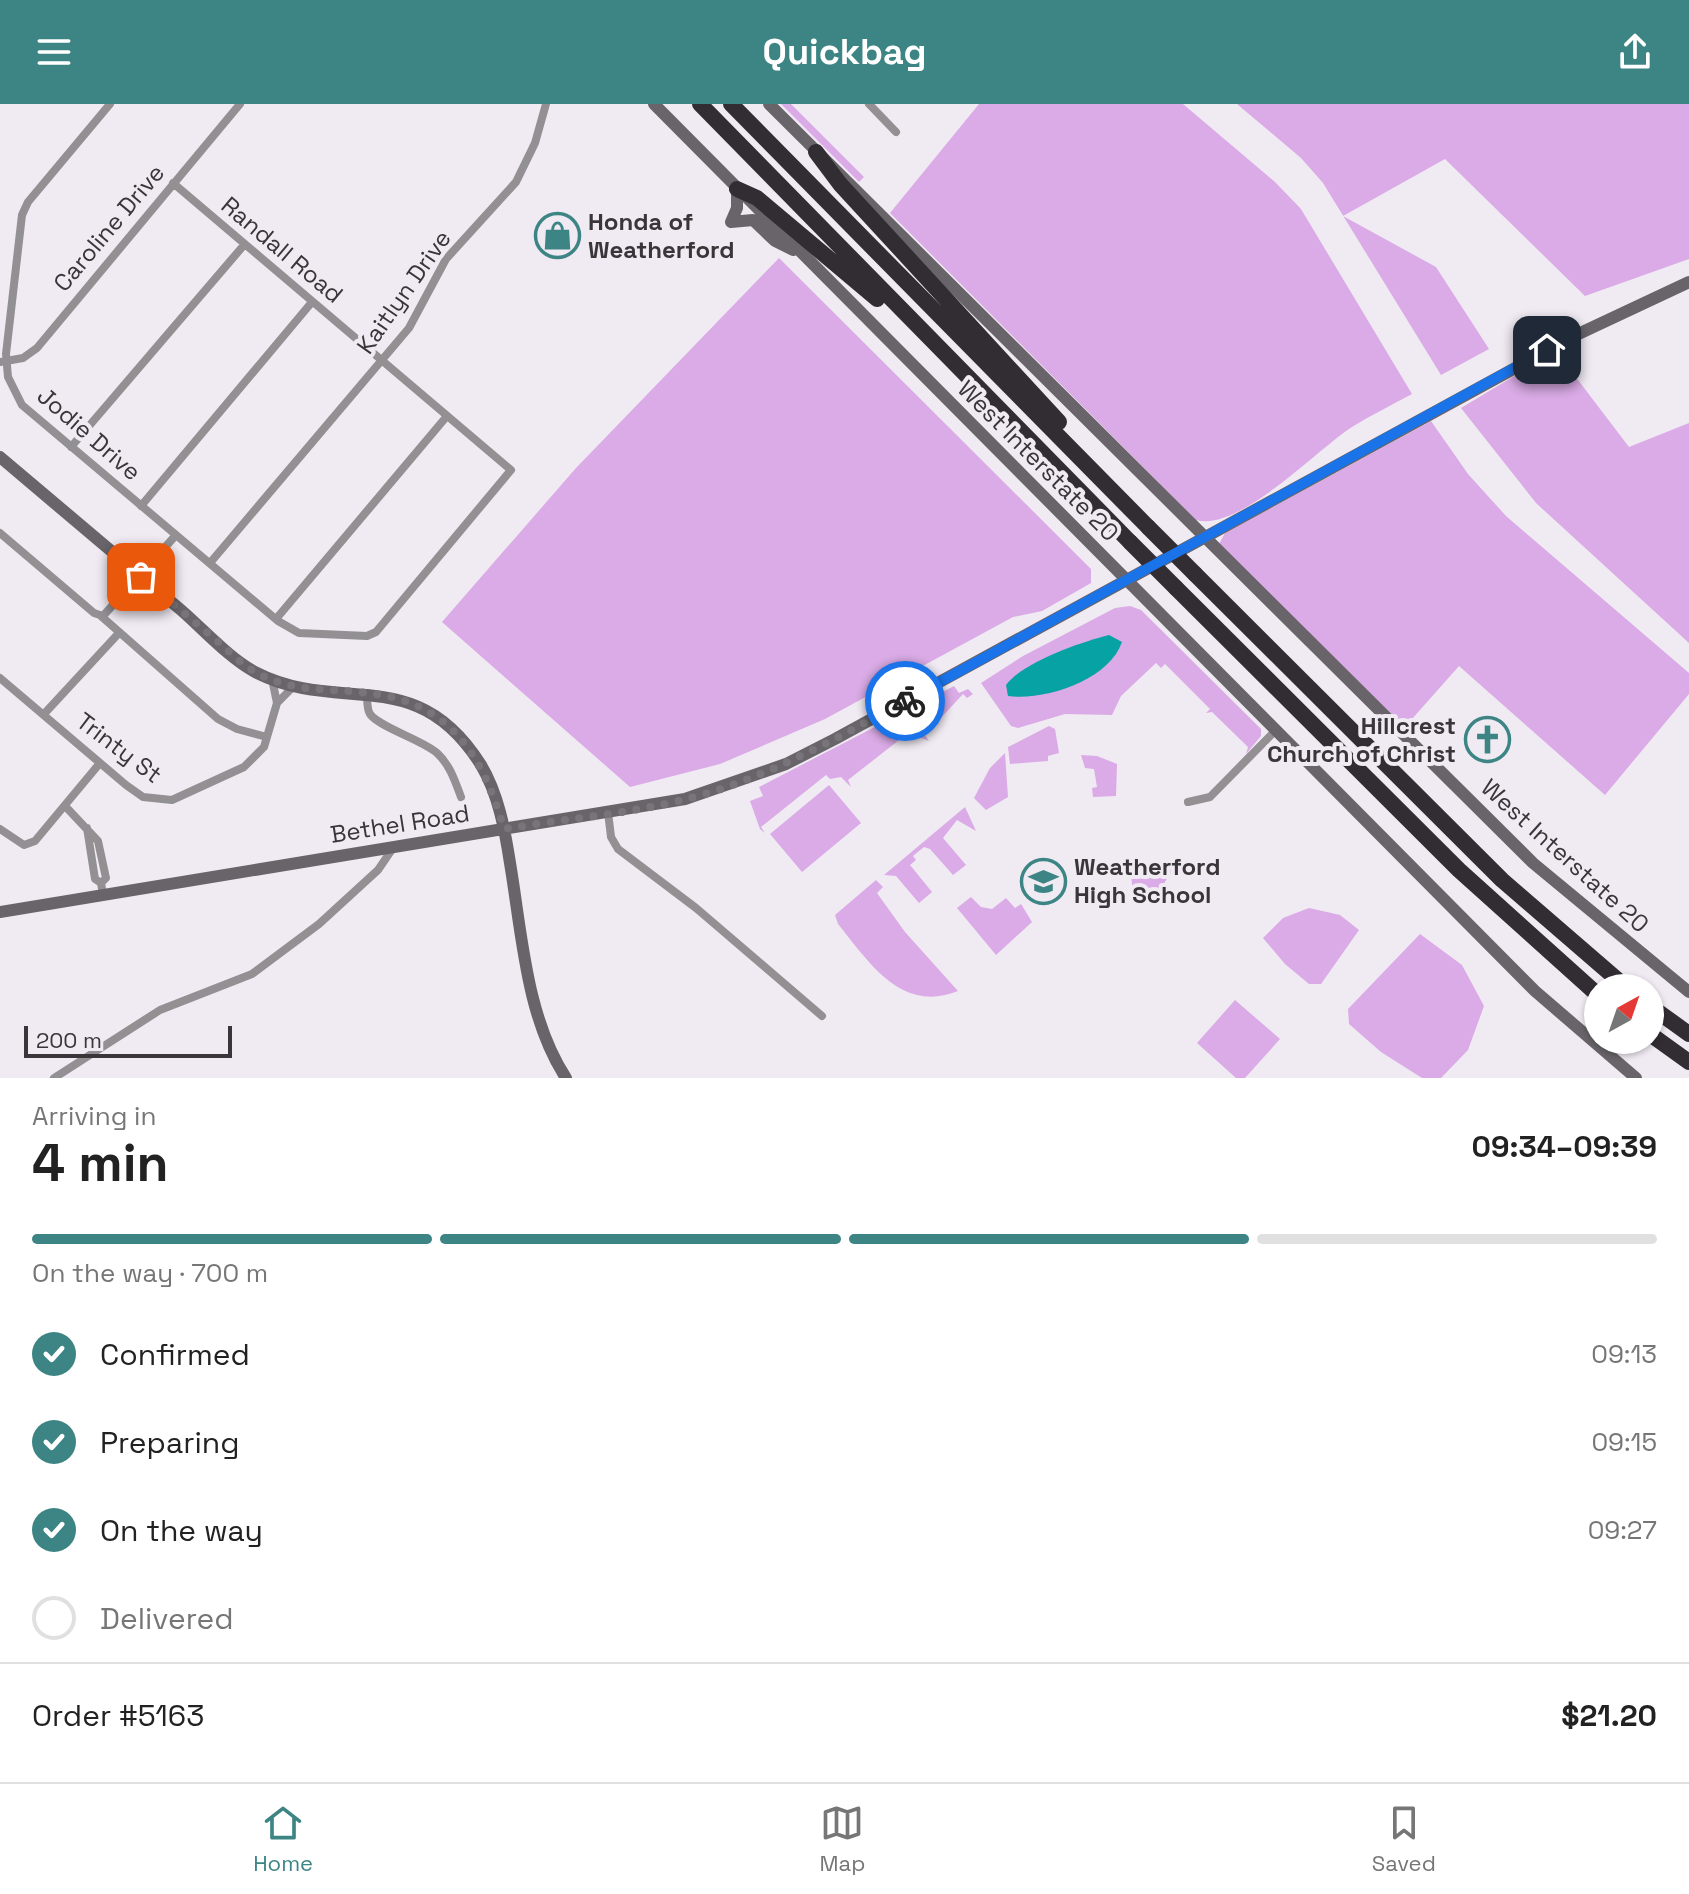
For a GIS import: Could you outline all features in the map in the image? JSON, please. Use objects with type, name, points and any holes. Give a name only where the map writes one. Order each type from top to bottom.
[{"type":"highway","points":[[700,104],[1130,542],[1459,870],[1584,982]]},
{"type":"highway","points":[[731,104],[1494,872],[1563,937],[1609,974]]},
{"type":"highway","points":[[816,152],[840,184],[1039,399],[1080,448],[1092,469]]},
{"type":"highway","points":[[737,189],[757,198],[838,265],[927,346],[947,356]]},
{"type":"highway","points":[[1664,1016],[1689,1034]]},
{"type":"highway","points":[[1664,1044],[1689,1062]]},
{"type":"main road","name":"West Interstate 20","points":[[654,104],[1274,732],[1535,991],[1636,1078]]},
{"type":"main road","name":"West Interstate 20","points":[[769,104],[1533,863],[1689,992]]},
{"type":"main road","points":[[737,189],[737,208],[731,222],[753,220],[775,241],[802,254]]},
{"type":"main road","name":"Bethel Road","points":[[0,912],[102,889],[393,847],[685,799],[786,764],[1574,336],[1689,282]]},
{"type":"main road","points":[[0,457],[253,671],[311,691],[367,692],[397,698],[423,708],[466,744],[482,767],[504,829],[534,1006],[556,1063],[566,1078]]},
{"type":"street","name":"Jodie Drive","points":[[110,104],[24,209],[3,362],[8,377],[22,405],[276,619],[299,633],[367,636]]},
{"type":"street","name":"Caroline Drive","points":[[3,362],[23,358],[37,348],[240,104]]},
{"type":"street","name":"Kaitlyn Drive","points":[[210,563],[409,328],[446,259],[516,182],[535,143],[546,104]]},
{"type":"street","points":[[869,104],[896,132]]},
{"type":"street","name":"Randall Road","points":[[173,183],[511,470],[376,632],[367,636]]},
{"type":"street","points":[[71,447],[244,245]]},
{"type":"street","points":[[141,506],[312,302]]},
{"type":"street","points":[[276,619],[447,416]]},
{"type":"street","points":[[0,533],[101,616],[218,719],[237,729],[267,737]]},
{"type":"street","points":[[101,616],[111,612],[176,535]]},
{"type":"street","points":[[44,714],[118,634]]},
{"type":"street","name":"Trinty St","points":[[0,678],[143,797],[172,800],[244,767],[259,755],[277,703],[272,679]]},
{"type":"street","name":"Trinty St","points":[[277,703],[294,686]]},
{"type":"street","points":[[367,692],[369,713],[377,721],[412,736],[438,753],[451,771],[461,797]]},
{"type":"street","points":[[1188,802],[1210,797],[1274,732]]},
{"type":"street","points":[[0,829],[18,843],[29,844],[66,807],[100,763]]},
{"type":"street","points":[[66,807],[87,828],[95,879],[102,889]]},
{"type":"street","points":[[608,812],[611,837],[618,849],[696,908],[822,1016]]},
{"type":"street","points":[[54,1078],[160,1010],[252,974],[319,924],[378,870],[393,847]]},
{"type":"shaded area","points":[[781,104],[791,104],[864,177],[859,182]]},
{"type":"shaded area","points":[[979,104],[1183,104],[1275,182],[1301,209],[1412,394],[1352,427],[1254,502],[1214,520],[1196,520],[890,213]]},
{"type":"shaded area","points":[[1237,104],[1689,104],[1689,259],[1585,296],[1445,159],[1343,216],[1323,183],[1301,158]]},
{"type":"shaded area","points":[[1343,216],[1436,267],[1489,349],[1441,375]]},
{"type":"shaded area","points":[[779,258],[1091,569],[1091,583],[1042,611],[1013,617],[825,719],[720,764],[630,787],[442,622],[576,468]]},
{"type":"shaded area","points":[[1556,351],[1629,447],[1689,423],[1689,643],[1536,503],[1461,408]]},
{"type":"shaded area","points":[[1431,421],[1468,474],[1506,516],[1689,673],[1689,694],[1605,795],[1459,666],[1404,728],[1219,544],[1225,533]]},
{"type":"shaded area","points":[[1130,606],[1141,610],[1261,729],[1261,736],[1246,754],[1248,747],[1212,712],[1206,713],[1210,709],[1165,664],[1161,668],[1156,663],[1121,696],[1112,715],[1065,714],[1018,728],[1011,726],[981,683],[1023,656],[1115,608]]},
{"type":"shaded area","points":[[954,686],[959,693],[968,689],[973,694],[967,698],[963,694],[925,735],[929,741],[908,733],[848,780],[851,787],[841,777],[830,779],[826,775],[761,827],[765,833],[760,829],[750,801],[763,796],[759,787]]},
{"type":"shaded area","points":[[1049,726],[1055,729],[1059,753],[1048,756],[1048,761],[1010,764],[1008,747]]},
{"type":"shaded area","points":[[1005,753],[1008,797],[986,810],[974,798],[990,768]]},
{"type":"shaded area","points":[[1081,755],[1097,756],[1117,764],[1116,796],[1093,797],[1092,788],[1097,787],[1094,769],[1085,768]]},
{"type":"shaded area","points":[[829,785],[861,823],[802,872],[770,834]]},
{"type":"shaded area","points":[[965,807],[976,831],[957,820],[943,838],[966,865],[953,875],[930,849],[924,847],[913,856],[916,860],[910,865],[932,892],[919,903],[896,876],[884,875]]},
{"type":"shaded area","points":[[1178,862],[1161,888],[1134,902],[1130,865]]},
{"type":"shaded area","points":[[876,880],[883,887],[877,893],[905,932],[958,991],[920,996],[903,990],[875,968],[838,924],[835,915]]},
{"type":"shaded area","points":[[971,897],[981,907],[992,909],[1006,898],[1015,908],[1021,904],[1032,922],[996,955],[957,908]]},
{"type":"shaded area","points":[[1309,908],[1340,915],[1359,930],[1321,984],[1309,984],[1285,964],[1263,938],[1283,918]]},
{"type":"shaded area","points":[[1420,934],[1462,965],[1484,1006],[1468,1050],[1441,1078],[1422,1078],[1381,1052],[1349,1024],[1348,1009]]},
{"type":"shaded area","points":[[1235,1000],[1280,1039],[1245,1078],[1236,1078],[1197,1043]]},
{"type":"water","points":[[1109,635],[1122,642],[1115,655],[1090,677],[1040,695],[1008,696],[1006,685],[1025,668],[1069,648]]},
{"type":"way so far","points":[[141,577],[253,671],[311,691],[367,692],[397,698],[423,708],[446,724],[466,744],[482,767],[504,829],[685,799],[739,782],[786,764],[905,701]]},
{"type":"place","name":"Honda of Weatherford","points":[[557,236]]},
{"type":"place","name":"Hillcrest Church of Christ","points":[[1487,740]]},
{"type":"place","name":"Weatherford High School","points":[[1043,881]]},
{"type":"route","points":[[905,701],[1547,350]]}]
